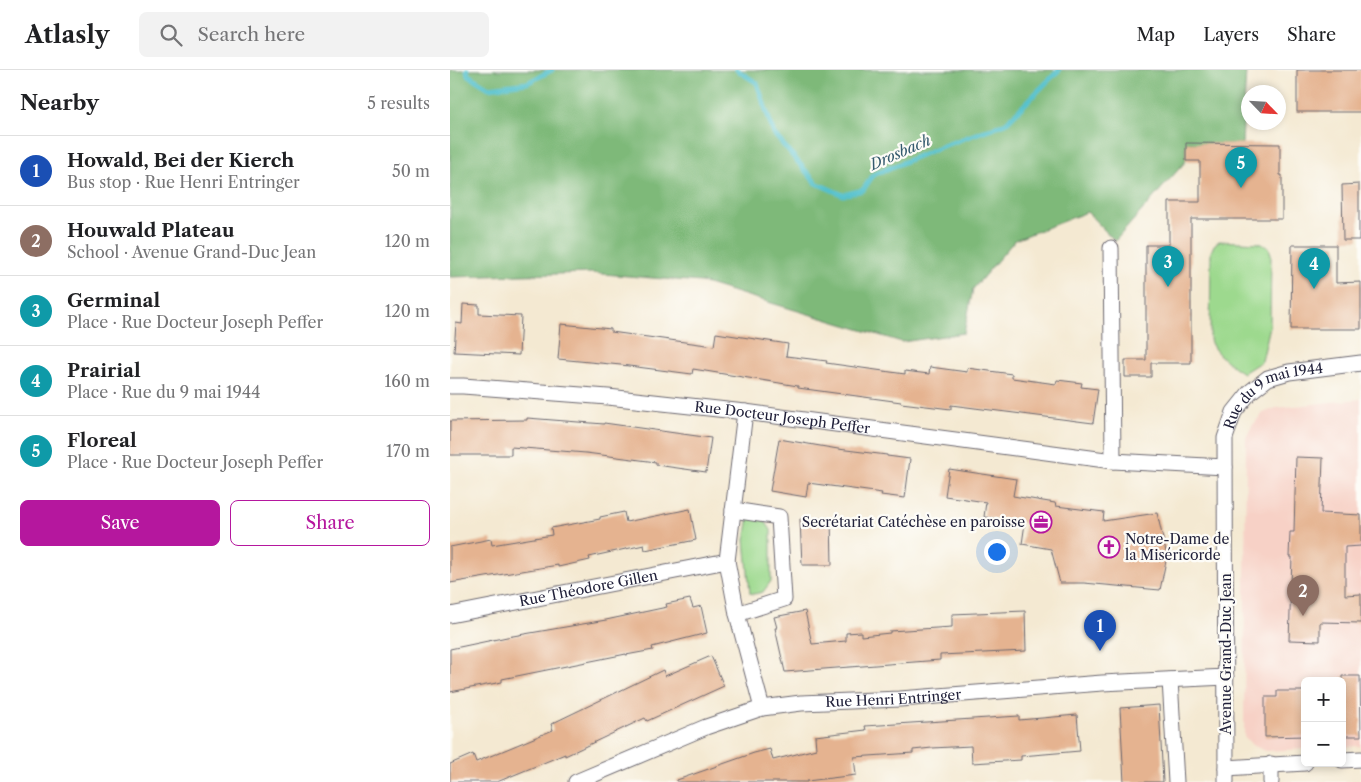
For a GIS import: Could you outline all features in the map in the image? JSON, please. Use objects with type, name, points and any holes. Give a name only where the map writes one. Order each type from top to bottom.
[{"type":"street","points":[[1111,248],[1113,461]]},
{"type":"street","name":"Rue du 9 mai 1944","points":[[1225,467],[1225,438],[1234,412],[1250,392],[1268,378],[1289,372],[1361,363]]},
{"type":"street","name":"Rue Docteur Joseph Peffer","points":[[450,386],[608,397],[745,412],[1113,461],[1225,467]]},
{"type":"street","points":[[745,412],[728,561],[737,614],[762,708]]},
{"type":"street","name":"Avenue Grand-Duc Jean","points":[[1225,467],[1226,775]]},
{"type":"street","points":[[733,510],[779,517],[784,599],[737,614]]},
{"type":"street","name":"Rue Théodore Gillen","points":[[450,615],[728,561]]},
{"type":"street","name":"Rue Henri Entringer","points":[[576,782],[706,726],[762,708],[801,703],[900,699],[1102,683],[1226,677]]},
{"type":"street","points":[[1170,680],[1176,782]]},
{"type":"street","points":[[1346,760],[1361,759]]},
{"type":"street","points":[[1226,775],[1271,764],[1301,762]]},
{"type":"street","points":[[1271,764],[1271,782]]},
{"type":"shaded area","points":[[1361,399],[1361,746],[1346,747],[1346,677],[1301,677],[1301,749],[1266,751],[1252,745],[1244,736],[1246,438],[1252,426],[1263,413],[1276,408]]},
{"type":"green space","points":[[450,70],[1246,70],[1245,85],[1241,85],[1242,144],[1186,143],[1186,161],[1115,241],[1087,212],[1015,240],[973,289],[964,333],[902,342],[701,282],[591,273],[450,277]]},
{"type":"green space","points":[[1219,241],[1260,243],[1269,248],[1271,254],[1270,326],[1262,361],[1243,373],[1218,354],[1210,339],[1211,252],[1214,245]]},
{"type":"green space","points":[[749,517],[765,521],[771,530],[771,581],[763,592],[754,594],[750,593],[745,540]]},
{"type":"building","points":[[1297,70],[1361,70],[1361,112],[1297,112]]},
{"type":"building","points":[[1186,143],[1280,144],[1282,219],[1191,219],[1191,363],[1151,363],[1151,377],[1125,377],[1125,360],[1146,360],[1146,245],[1169,245],[1169,202],[1200,202],[1200,161],[1186,161]]},
{"type":"building","points":[[1359,184],[1359,240],[1343,240],[1342,185]]},
{"type":"building","points":[[1292,245],[1336,245],[1336,283],[1361,282],[1361,329],[1291,329]]},
{"type":"building","points":[[463,304],[479,305],[479,314],[521,316],[519,355],[454,352],[456,323],[462,324]]},
{"type":"building","points":[[561,324],[611,329],[611,332],[714,346],[716,333],[788,344],[786,356],[905,374],[905,371],[929,374],[930,367],[967,372],[967,368],[1012,374],[1012,378],[1056,384],[1057,380],[1082,383],[1081,387],[1098,389],[1093,423],[951,405],[951,409],[901,403],[798,388],[798,386],[693,369],[692,374],[558,359]]},
{"type":"building","points":[[527,418],[604,423],[711,438],[706,472],[656,465],[656,462],[586,453],[511,447],[511,455],[450,455],[450,421],[527,420]]},
{"type":"building","points":[[779,439],[910,459],[905,498],[808,483],[806,497],[770,491]]},
{"type":"building","points":[[1296,457],[1323,458],[1321,513],[1361,515],[1361,546],[1345,547],[1345,595],[1361,594],[1361,623],[1320,622],[1320,641],[1289,640],[1292,557],[1289,557],[1290,532],[1294,532]]},
{"type":"building","name":"Notre-Dame de la Miséricorde","points":[[949,469],[1016,479],[1013,496],[1055,503],[1056,506],[1104,512],[1103,521],[1157,513],[1167,556],[1160,590],[1084,583],[1060,583],[1051,549],[1022,544],[1025,523],[984,517],[986,502],[945,496]]},
{"type":"building","points":[[690,509],[696,540],[645,550],[644,545],[589,557],[590,560],[558,567],[558,565],[450,583],[450,547],[491,539],[492,545],[552,535],[551,528],[600,519],[600,517],[624,512],[626,522]]},
{"type":"building","points":[[831,518],[832,565],[802,565],[800,519]]},
{"type":"building","points":[[690,599],[693,608],[701,606],[707,633],[652,647],[653,650],[502,679],[502,682],[450,692],[450,649],[606,620],[667,607],[666,604]]},
{"type":"building","points":[[805,611],[812,644],[846,641],[846,633],[861,632],[861,636],[890,633],[890,631],[952,627],[952,614],[1025,611],[1026,651],[940,655],[940,660],[785,672],[774,617]]},
{"type":"building","points":[[711,656],[724,686],[647,721],[645,718],[565,756],[565,754],[497,782],[450,782],[450,764],[473,754],[476,762],[553,730],[551,724],[663,670],[665,676]]},
{"type":"building","points":[[1360,676],[1361,736],[1346,736],[1346,677],[1342,677]]},
{"type":"building","points":[[1277,691],[1301,691],[1301,736],[1265,737],[1265,697],[1277,697]]},
{"type":"building","points":[[1159,705],[1163,782],[1124,782],[1120,708]]},
{"type":"building","points":[[1077,715],[1080,751],[1021,756],[1021,760],[972,763],[971,746],[932,748],[913,750],[913,753],[854,757],[856,775],[807,782],[677,782],[677,780],[770,749],[773,760],[816,749],[815,736],[866,730],[865,726],[1019,716],[1019,720]]},
{"type":"waterway","name":"Drosbach","points":[[467,70],[468,75],[489,88],[527,83],[552,70]]},
{"type":"waterway","name":"Drosbach","points":[[737,70],[757,83],[774,134],[816,183],[843,195],[863,190],[873,175],[940,147],[1006,123],[1059,70]]},
{"type":"place","name":"Floreal","points":[[1241,188]]},
{"type":"place","name":"Germinal","points":[[1168,287]]},
{"type":"place","name":"Prairial","points":[[1314,289]]},
{"type":"place","name":"Secrétariat Catéchèse en paroisse","points":[[1041,522]]},
{"type":"place","name":"Notre-Dame de la Miséricorde","points":[[1109,547]]},
{"type":"place","name":"Houwald Plateau","points":[[1303,616]]},
{"type":"place","name":"Howald, Bei der Kierch","points":[[1100,651]]}]
